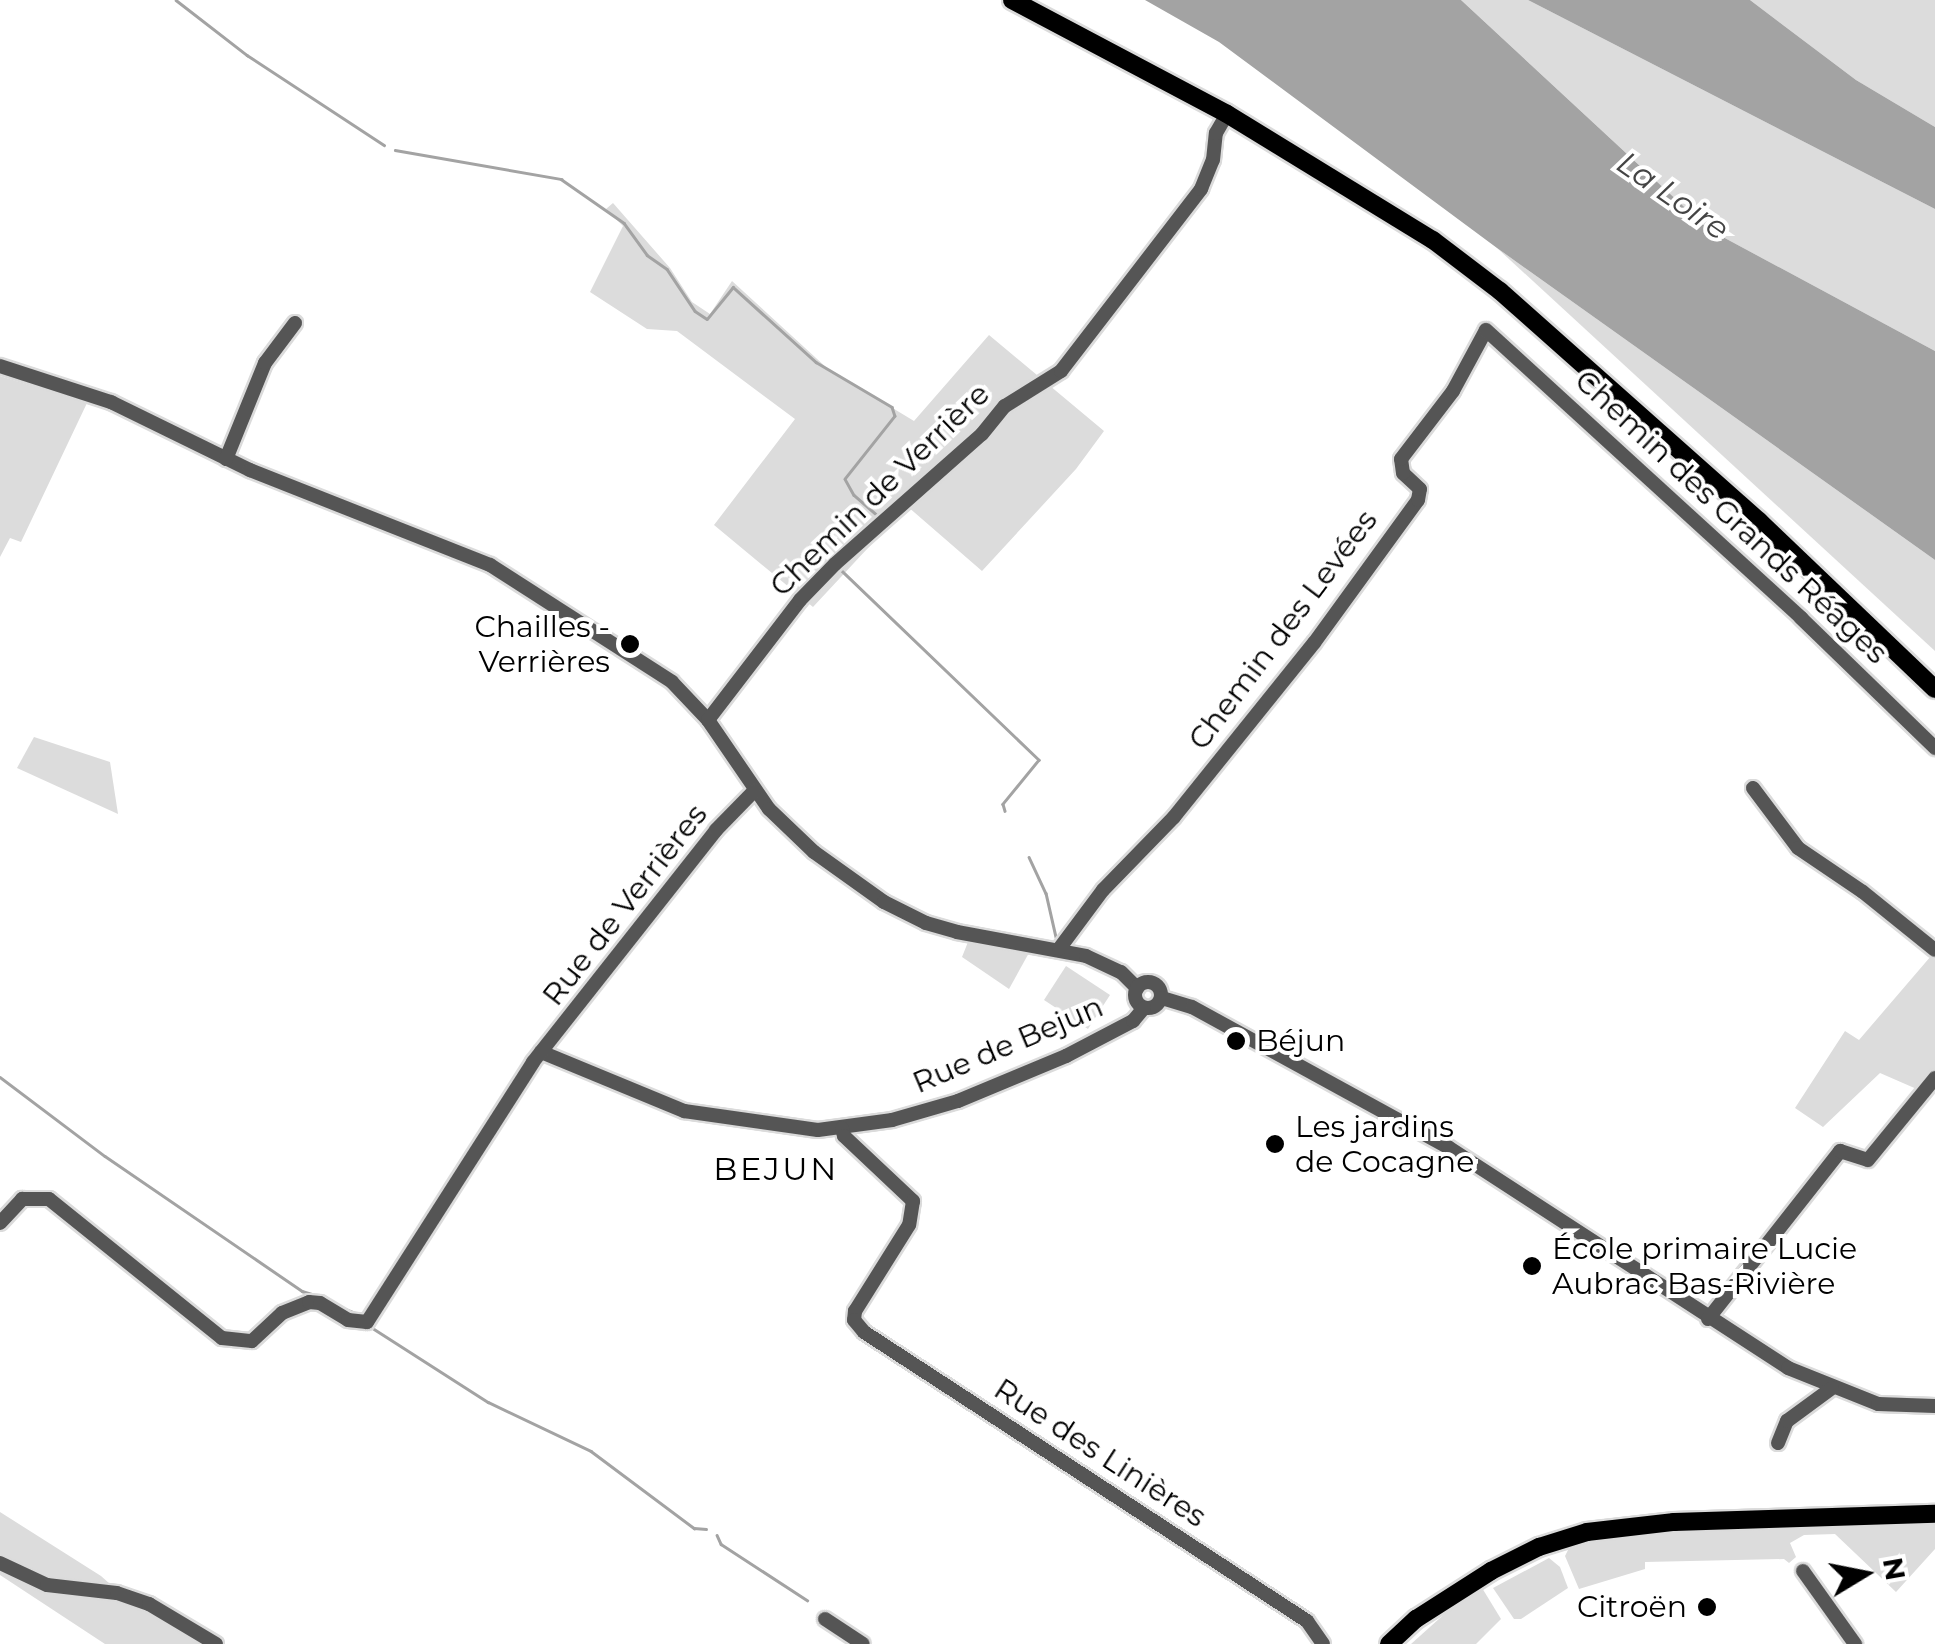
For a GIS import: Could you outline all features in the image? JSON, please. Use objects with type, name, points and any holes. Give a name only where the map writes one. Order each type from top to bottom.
[{"type":"main road","points":[[1012,0],[1227,114],[1434,240],[1500,291],[1759,521],[1935,689]]},
{"type":"main road","points":[[1389,1644],[1416,1619],[1514,1558],[1587,1532],[1674,1522],[1935,1514]]},
{"type":"main road","points":[[1406,1644],[1443,1603]]},
{"type":"street","name":"Chemin de Verrière","points":[[708,720],[800,600],[834,564],[982,434],[1005,406],[1061,371],[1201,189],[1213,160],[1216,133],[1227,114]]},
{"type":"street","points":[[226,459],[264,363],[295,323]]},
{"type":"street","name":"Chemin des Grands Réages","points":[[1486,330],[1802,618],[1935,748]]},
{"type":"street","name":"Chemin des Levées","points":[[1059,949],[1104,890],[1174,818],[1314,643],[1418,500],[1420,489],[1403,472],[1401,459],[1453,391],[1486,330]]},
{"type":"street","points":[[0,366],[79,390],[164,425],[226,459],[490,565],[620,645],[672,682],[708,720],[754,791],[788,829],[842,874],[926,924],[982,938],[1059,949],[1110,966],[1137,988]]},
{"type":"street","points":[[1753,788],[1798,848],[1863,892],[1935,950]]},
{"type":"street","name":"Rue de Verrières","points":[[0,1223],[22,1198],[49,1199],[222,1338],[252,1340],[282,1313],[309,1302],[348,1320],[368,1322],[541,1052],[716,830],[754,791]]},
{"type":"street","points":[[1151,982],[1160,988],[1162,998],[1157,1006],[1144,1008],[1135,1000],[1137,988],[1151,982]]},
{"type":"street","points":[[1162,998],[1192,1007],[1448,1147],[1788,1368],[1878,1404],[1935,1406]]},
{"type":"street","name":"Rue de Bejun","points":[[541,1052],[684,1111],[818,1130],[918,1114],[1008,1082],[1118,1030],[1144,1008]]},
{"type":"street","points":[[1708,1319],[1840,1150],[1868,1160],[1935,1078]]},
{"type":"street","name":"Rue des Linières","points":[[842,1128],[844,1136],[907,1192],[914,1213],[854,1311],[854,1320],[864,1332],[1308,1621],[1322,1642]]},
{"type":"street","points":[[1778,1443],[1787,1422],[1832,1388]]},
{"type":"street","points":[[0,1563],[48,1586],[117,1593],[149,1604],[216,1644]]},
{"type":"street","points":[[1802,1571],[1855,1644]]},
{"type":"street","points":[[825,1618],[863,1644]]},
{"type":"shaded area","points":[[1145,0],[1461,0],[1708,229],[1935,351],[1935,560],[1497,248],[1219,42]]},
{"type":"shaded area","points":[[1461,0],[1528,0],[1935,209],[1935,351],[1708,229]]},
{"type":"shaded area","points":[[1528,0],[1750,0],[1856,80],[1935,127],[1935,209]]},
{"type":"shaded area","points":[[1750,0],[1935,0],[1935,127],[1856,80]]},
{"type":"shaded area","points":[[613,203],[670,268],[692,302],[710,314],[732,281],[828,369],[914,421],[989,335],[1104,431],[1076,469],[982,571],[907,506],[813,607],[714,525],[795,419],[677,331],[647,329],[590,292],[623,226],[606,209]]},
{"type":"shaded area","points":[[1497,248],[1935,560],[1935,651]]},
{"type":"shaded area","points":[[0,376],[87,403],[21,542],[10,538],[0,557]]},
{"type":"shaded area","points":[[34,737],[110,762],[118,814],[17,768]]},
{"type":"shaded area","points":[[968,942],[1030,951],[1009,989],[962,957]]},
{"type":"shaded area","points":[[1931,956],[1935,959],[1935,1069],[1919,1090],[1880,1073],[1823,1127],[1795,1108],[1845,1031],[1859,1040]]},
{"type":"shaded area","points":[[1066,966],[1110,995],[1088,1029],[1044,1000]]},
{"type":"shaded area","points":[[0,1512],[101,1576],[136,1607],[204,1644],[105,1644],[0,1575]]},
{"type":"shaded area","points":[[1935,1524],[1935,1549],[1896,1592],[1835,1534],[1804,1535],[1790,1543],[1796,1557],[1789,1563],[1784,1559],[1645,1562],[1645,1569],[1579,1589],[1565,1556],[1570,1546],[1637,1533]]},
{"type":"shaded area","points":[[1549,1558],[1560,1567],[1568,1588],[1521,1619],[1514,1619],[1493,1588]]},
{"type":"shaded area","points":[[1479,1583],[1501,1619],[1476,1644],[1411,1644]]},
{"type":"waterway","points":[[176,0],[247,55],[384,145]]},
{"type":"waterway","points":[[395,150],[561,179],[624,223],[647,255],[667,269],[695,311],[707,319],[733,287],[816,362],[892,407],[895,416],[845,479],[854,495],[879,517]]},
{"type":"waterway","points":[[839,568],[1039,760],[1003,804],[1005,811]]},
{"type":"waterway","points":[[1029,857],[1046,893],[1056,937]]},
{"type":"waterway","points":[[0,1077],[105,1156],[302,1291],[322,1297]]},
{"type":"waterway","points":[[338,1306],[358,1314]]},
{"type":"waterway","points":[[371,1327],[488,1402],[591,1451],[694,1528],[706,1529]]},
{"type":"waterway","points":[[717,1535],[721,1544],[807,1600]]},
{"type":"place","name":"Chailles - Verrières","points":[[630,644]]},
{"type":"place","name":"Béjun","points":[[1236,1041]]},
{"type":"place","name":"Les jardins de Cocagne","points":[[1275,1144]]},
{"type":"place","name":"École primaire Lucie Aubrac Bas-Rivière","points":[[1532,1266]]},
{"type":"place","name":"Citroën","points":[[1707,1607]]},
{"type":"district","name":"BEJUN","points":[[776,1169]]},
{"type":"water label","name":"La Loire","points":[[1673,196]]}]
